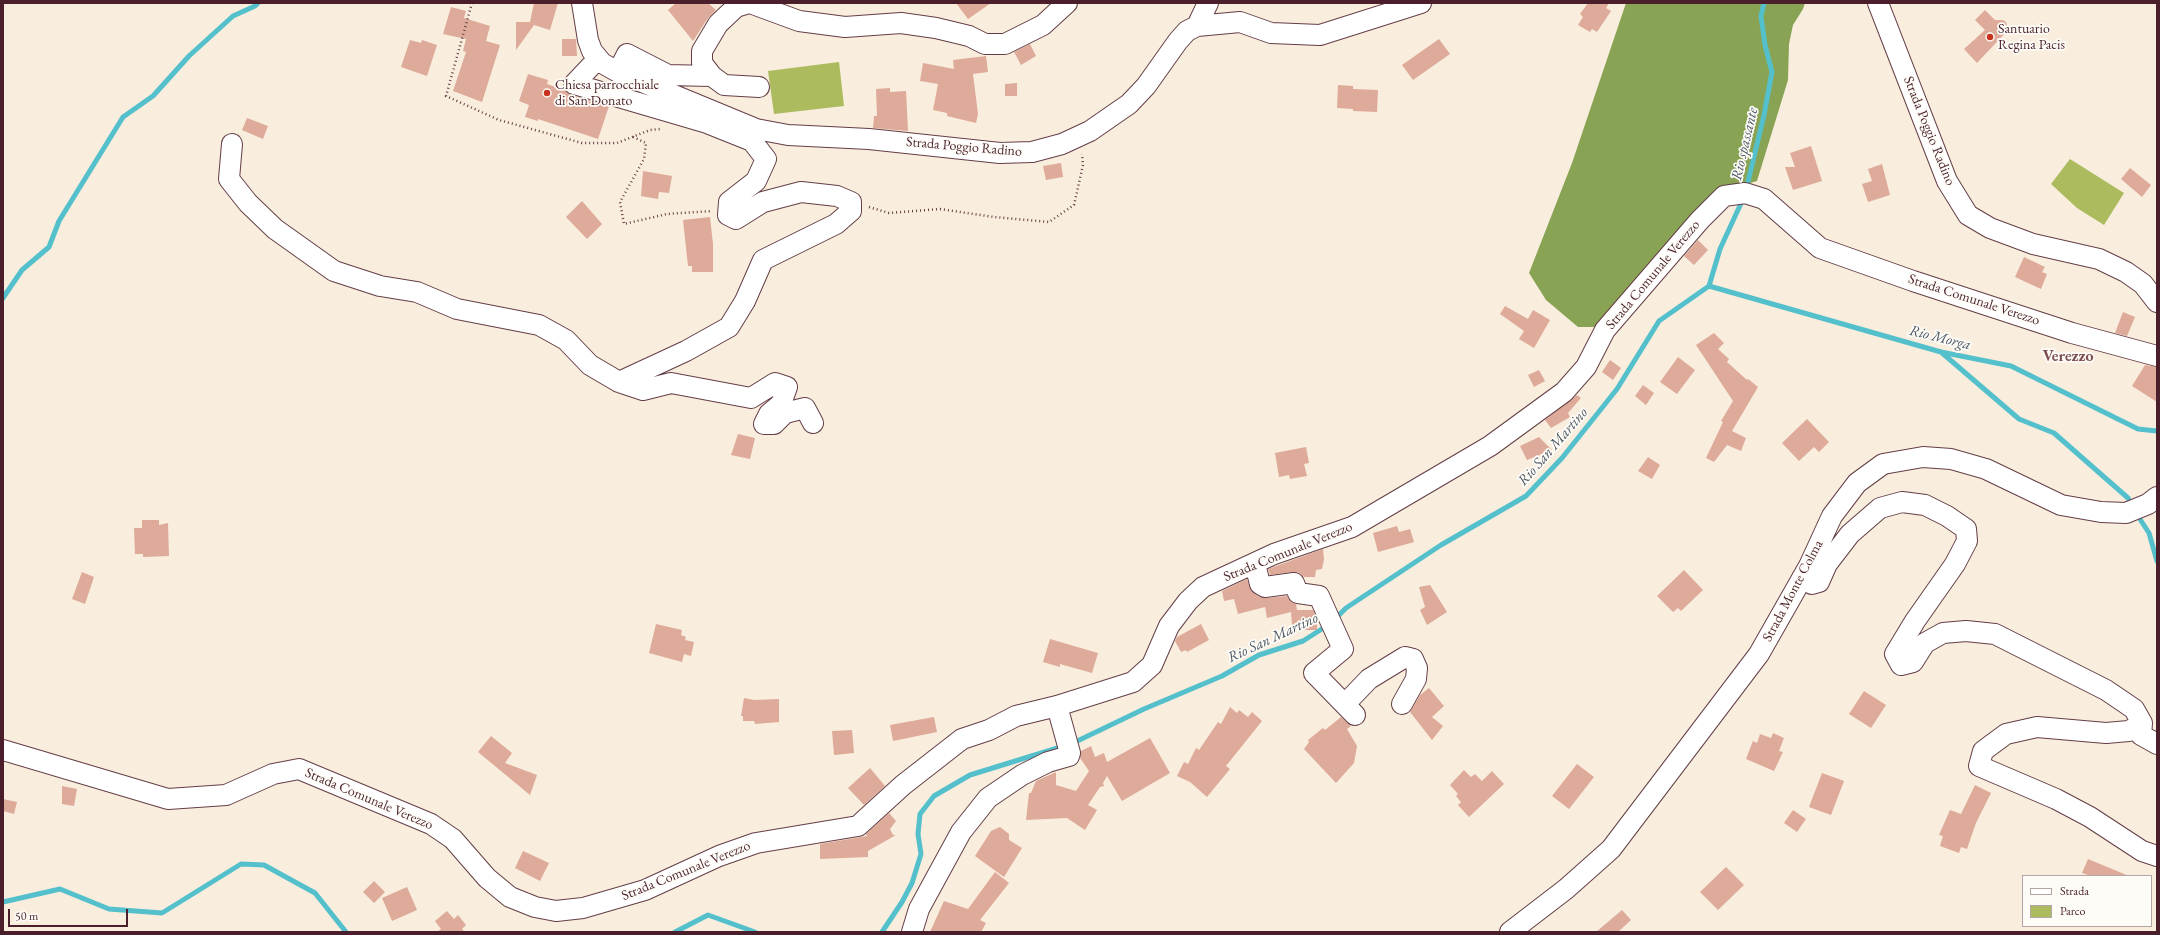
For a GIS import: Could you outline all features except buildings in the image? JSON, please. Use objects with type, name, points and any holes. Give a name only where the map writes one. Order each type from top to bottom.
[{"type":"street","name":"Strada Poggio Radino","points":[[582,3],[588,40],[592,51],[602,63],[713,118],[756,129],[788,135],[869,138],[1000,153],[1032,152],[1062,144],[1081,135],[1129,104],[1146,86],[1178,40],[1187,31],[1197,26],[1240,22],[1271,32],[1320,35],[1421,3]]},
{"type":"street","points":[[759,87],[724,85],[712,76],[702,63],[702,51],[718,24],[736,7],[749,3],[799,21],[845,26],[901,23],[936,28],[969,36],[985,44],[1005,44],[1043,25],[1067,3]]},
{"type":"street","points":[[1197,26],[1208,3]]},
{"type":"street","name":"Strada Poggio Radino","points":[[1878,3],[1947,181],[1968,214],[1990,228],[2033,244],[2099,259],[2126,272],[2143,284],[2157,302]]},
{"type":"street","points":[[618,72],[627,54],[668,75],[712,76]]},
{"type":"street","points":[[591,66],[574,84],[713,118],[752,142],[766,159],[756,181],[730,202],[728,215],[736,219],[763,202],[801,192],[836,196],[851,202],[851,210],[836,224],[763,260],[744,301],[728,327],[686,351],[619,382]]},
{"type":"street","points":[[232,144],[229,179],[248,203],[275,229],[334,271],[380,286],[417,292],[457,309],[539,325],[566,340],[590,365],[619,382],[644,390],[671,383],[751,398],[775,383],[786,387],[781,404],[769,414],[764,424],[774,424],[785,413],[805,408],[813,422]]},
{"type":"street","name":"Strada Comunale Verezzo","points":[[3,750],[168,799],[226,794],[273,774],[299,769],[431,824],[453,839],[487,878],[510,897],[535,907],[556,911],[583,908],[645,890],[719,856],[756,843],[858,826],[903,785],[962,739],[989,730],[1016,716],[1057,706],[1133,682],[1152,665],[1169,626],[1188,601],[1204,587],[1274,554],[1352,527],[1484,450],[1529,419],[1564,392],[1586,367],[1605,330],[1700,220],[1724,196],[1745,194],[1756,197],[1773,206],[1820,248],[2072,333],[2157,356]]},
{"type":"street","name":"Strada Monte Colma","points":[[1510,932],[1566,889],[1611,849],[1759,654],[1802,578],[1832,516],[1857,483],[1884,464],[1923,457],[1951,459],[1986,469],[2061,505],[2101,512],[2126,514],[2152,500]]},
{"type":"street","points":[[1802,578],[1812,584],[1819,582],[1827,564],[1850,534],[1880,508],[1902,502],[1925,505],[1947,516],[1966,529],[1967,541],[1955,564],[1915,621],[1895,654],[1901,665],[1913,662],[1925,643],[1943,633],[1966,631],[1995,634],[2106,690],[2134,709],[2142,723],[2141,735],[2157,744]]},
{"type":"street","points":[[1246,567],[1256,568],[1260,584],[1265,587],[1294,583],[1298,592],[1319,596],[1343,649],[1314,673],[1350,710],[1369,679],[1405,657],[1413,659],[1417,668],[1416,679],[1402,704]]},
{"type":"street","points":[[912,932],[919,910],[962,832],[988,798],[1022,775],[1048,762],[1069,756],[1057,706]]},
{"type":"street","points":[[2142,723],[2129,731],[2106,733],[2037,727],[2006,734],[1983,751],[1979,766],[2056,799],[2090,817],[2142,851],[2157,856]]},
{"type":"path","points":[[472,3],[446,96],[499,120],[582,143],[617,143],[650,130],[664,128]]},
{"type":"path","points":[[851,202],[889,213],[940,209],[994,218],[1049,222],[1074,205],[1083,165],[1081,135]]},
{"type":"path","points":[[633,137],[646,143],[644,159],[620,202],[624,224],[667,214],[729,210]]},
{"type":"green space","points":[[1626,3],[1805,3],[1793,25],[1789,44],[1788,80],[1757,181],[1714,194],[1596,327],[1578,327],[1546,300],[1529,273],[1572,163]]},
{"type":"green space","points":[[839,62],[844,106],[774,114],[768,71]]},
{"type":"green space","points":[[2070,159],[2124,193],[2104,225],[2077,208],[2051,184]]},
{"type":"waterway","points":[[3,298],[22,270],[49,247],[59,221],[123,117],[153,96],[189,56],[233,16],[255,6],[258,3]]},
{"type":"waterway","name":"Rio spassante","points":[[1746,190],[1764,115],[1772,72],[1765,45],[1761,16],[1764,3]]},
{"type":"waterway","name":"Rio spassante","points":[[1709,286],[1720,249],[1743,199]]},
{"type":"waterway","name":"Rio Morga","points":[[1709,286],[1941,352],[2011,366],[2138,429],[2157,431]]},
{"type":"waterway","name":"Rio San Martino","points":[[1334,620],[1346,608],[1441,545],[1526,496],[1562,458],[1617,389],[1659,321],[1709,286]]},
{"type":"waterway","points":[[1941,352],[2019,419],[2054,433],[2128,498],[2132,506]]},
{"type":"waterway","points":[[2136,513],[2149,533],[2157,561]]},
{"type":"waterway","name":"Rio San Martino","points":[[1071,744],[1144,709],[1222,676],[1259,655],[1303,641],[1328,625]]},
{"type":"waterway","name":"Rio San Martino","points":[[882,932],[902,902],[912,883],[921,854],[918,834],[920,814],[934,796],[970,775],[1064,746]]},
{"type":"waterway","name":"Rio San Martino","points":[[3,902],[60,889],[109,909],[162,913],[241,864],[264,865],[315,893],[346,932]]},
{"type":"waterway","name":"Rio San Martino","points":[[675,932],[708,915],[755,932]]},
{"type":"place","name":"Santuario Regina Pacis","points":[[1990,37]]},
{"type":"place","name":"Chiesa parrocchiale di San Donato","points":[[547,93]]},
{"type":"district","name":"Verezzo","points":[[2068,357]]}]
